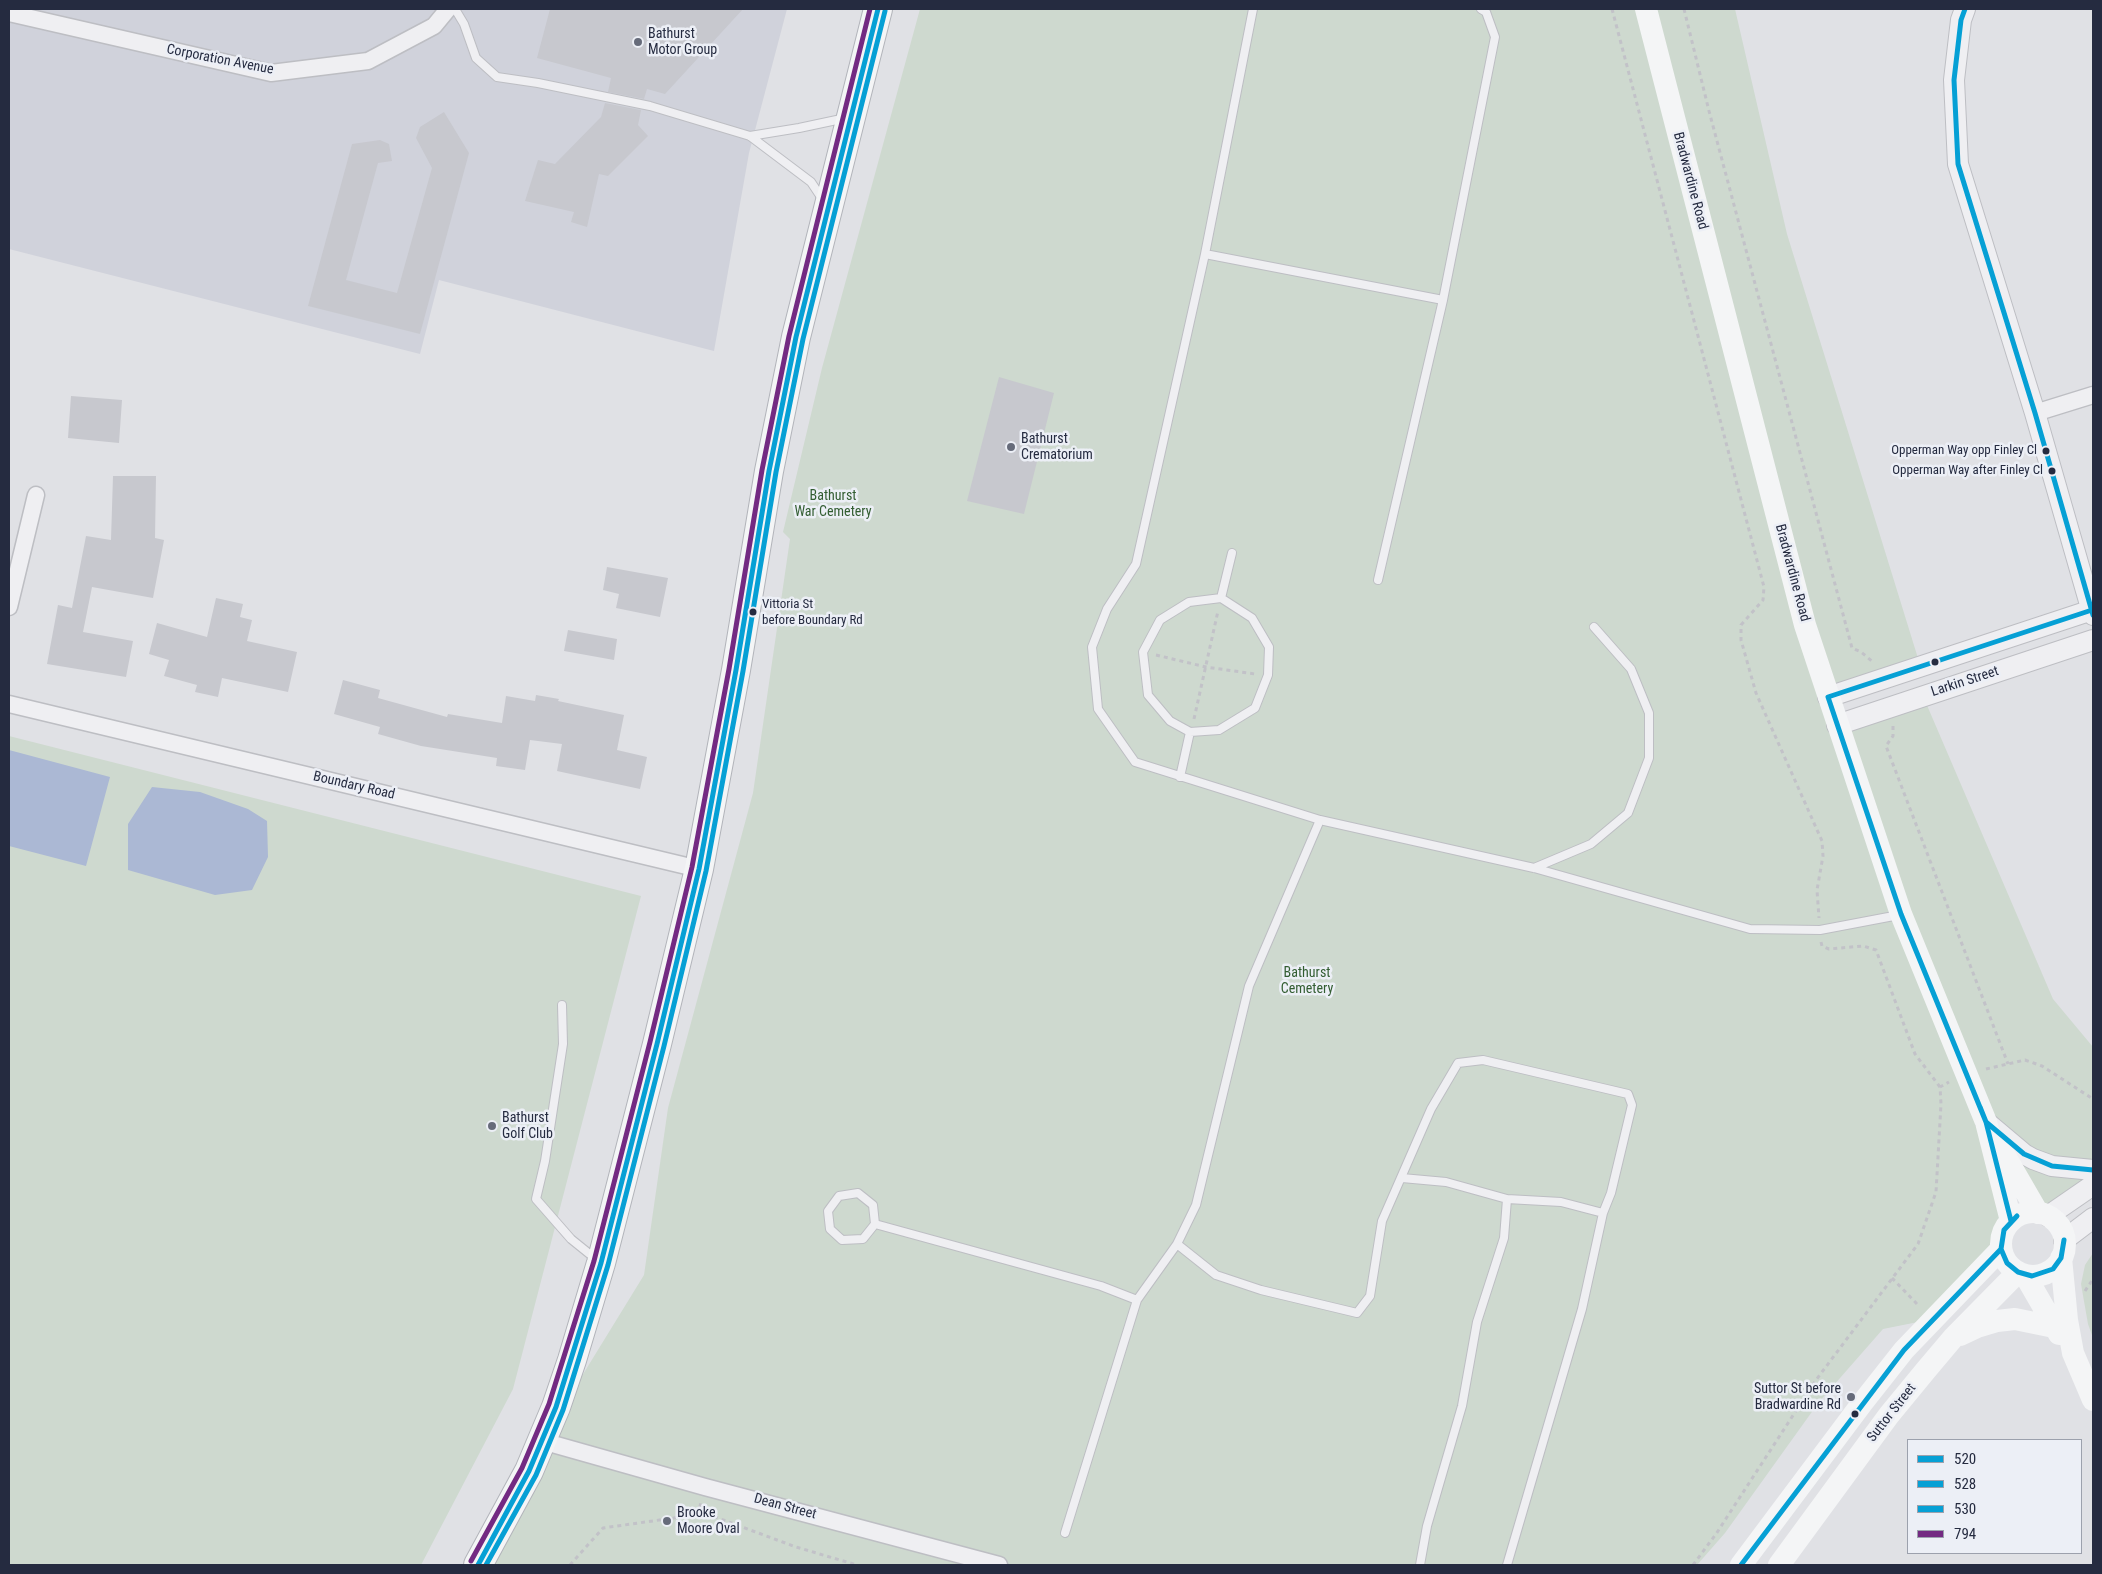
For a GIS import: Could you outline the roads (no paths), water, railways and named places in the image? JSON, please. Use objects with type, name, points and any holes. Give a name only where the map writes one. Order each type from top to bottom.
[{"type":"highway","points":[[478,1565],[529,1471],[572,1360],[601,1263],[658,1044],[699,868],[736,670],[781,409],[878,9]]},
{"type":"main road","name":"Bradwardine Road","points":[[1646,9],[1802,615],[1901,914],[1986,1122],[2011,1221]]},
{"type":"main road","name":"Bradwardine Road","points":[[1986,1122],[2043,1214]]},
{"type":"main road","points":[[2060,1323],[2063,1249],[2059,1226],[2043,1214],[2023,1214],[2011,1221],[2004,1230],[2001,1249],[2007,1263],[2021,1274],[2060,1323],[2093,1400]]},
{"type":"main road","name":"Suttor Street","points":[[1742,1565],[1904,1350],[2001,1249]]},
{"type":"main road","points":[[2021,1274],[2039,1275],[2053,1269],[2063,1249]]},
{"type":"main road","name":"Suttor Street","points":[[1779,1565],[1889,1415],[1953,1338],[2021,1274]]},
{"type":"main road","points":[[1953,1338],[1977,1327],[1997,1321],[2015,1319],[2060,1323]]},
{"type":"street","name":"Corporation Avenue","points":[[9,12],[271,73],[368,61],[434,26],[448,9]]},
{"type":"street","points":[[1965,9],[1961,20],[1954,80],[1958,164],[2035,413],[2092,613]]},
{"type":"street","points":[[2035,413],[2093,395]]},
{"type":"street","points":[[9,607],[36,495]]},
{"type":"street","name":"Larkin Street","points":[[1828,697],[2092,613]]},
{"type":"street","name":"Larkin Street","points":[[1837,725],[2093,640]]},
{"type":"street","name":"Boundary Road","points":[[9,704],[699,868]]},
{"type":"street","points":[[1986,1122],[2024,1154],[2033,1159],[2052,1166],[2093,1170]]},
{"type":"street","points":[[2043,1214],[2093,1185]]},
{"type":"street","points":[[2063,1249],[2093,1218]]},
{"type":"street","name":"Dean Street","points":[[542,1441],[705,1487],[999,1565]]},
{"type":"lane","points":[[455,9],[464,24],[476,58],[497,76],[650,106],[750,136],[811,182],[828,209]]},
{"type":"lane","points":[[1253,9],[1205,254],[1136,564],[1108,608],[1092,647],[1098,709],[1134,762],[1320,820],[1534,868],[1750,929],[1820,930],[1901,914]]},
{"type":"lane","points":[[1378,580],[1443,300],[1495,37],[1486,12],[1481,9]]},
{"type":"lane","points":[[750,136],[799,128],[851,116]]},
{"type":"lane","points":[[1205,254],[1443,300]]},
{"type":"lane","points":[[1221,598],[1232,553]]},
{"type":"lane","points":[[1221,598],[1252,618],[1269,647],[1268,676],[1254,708],[1220,730],[1190,732],[1170,721],[1148,695],[1143,652],[1160,620],[1189,602],[1221,598]]},
{"type":"lane","points":[[1534,868],[1591,844],[1628,813],[1649,758],[1649,713],[1631,669],[1594,627]]},
{"type":"lane","points":[[1180,777],[1190,732]]},
{"type":"lane","points":[[1065,1533],[1137,1300],[1177,1244],[1196,1205],[1249,986],[1320,820]]},
{"type":"lane","points":[[562,1005],[563,1044],[545,1161],[536,1199],[571,1240],[601,1263]]},
{"type":"lane","points":[[1177,1244],[1216,1275],[1261,1290],[1357,1313],[1370,1296],[1382,1222],[1431,1110],[1458,1063],[1483,1060],[1628,1094],[1632,1105],[1582,1309],[1508,1565]]},
{"type":"lane","points":[[1402,1178],[1446,1182],[1508,1199],[1560,1202],[1604,1213]]},
{"type":"lane","points":[[858,1193],[873,1205],[875,1224],[863,1239],[842,1240],[830,1229],[828,1211],[839,1196],[858,1193]]},
{"type":"lane","points":[[1420,1565],[1427,1526],[1462,1406],[1477,1322],[1504,1238],[1508,1199]]},
{"type":"lane","points":[[875,1224],[1101,1286],[1137,1300]]},
{"type":"water","points":[[9,750],[110,777],[86,866],[9,846]]},
{"type":"water","points":[[152,787],[200,792],[248,809],[267,821],[268,857],[252,890],[215,895],[128,870],[128,824]]},
{"type":"place","name":"Bathurst Motor Group","points":[[638,42]]},
{"type":"place","name":"Bathurst Crematorium","points":[[1011,447]]},
{"type":"place","name":"Opperman Way opp Finley Cl","points":[[2046,451]]},
{"type":"place","name":"Opperman Way after Finley Cl","points":[[2052,471]]},
{"type":"place","name":"Vittoria St before Boundary Rd","points":[[753,612]]},
{"type":"place","name":"Bathurst Golf Club","points":[[492,1126]]},
{"type":"place","name":"Suttor St before Bradwardine Rd","points":[[1851,1397]]},
{"type":"place","name":"Brooke Moore Oval","points":[[667,1521]]},
{"type":"park label","name":"Bathurst War Cemetery","points":[[833,504]]},
{"type":"park label","name":"Bathurst Cemetery","points":[[1307,982]]}]
